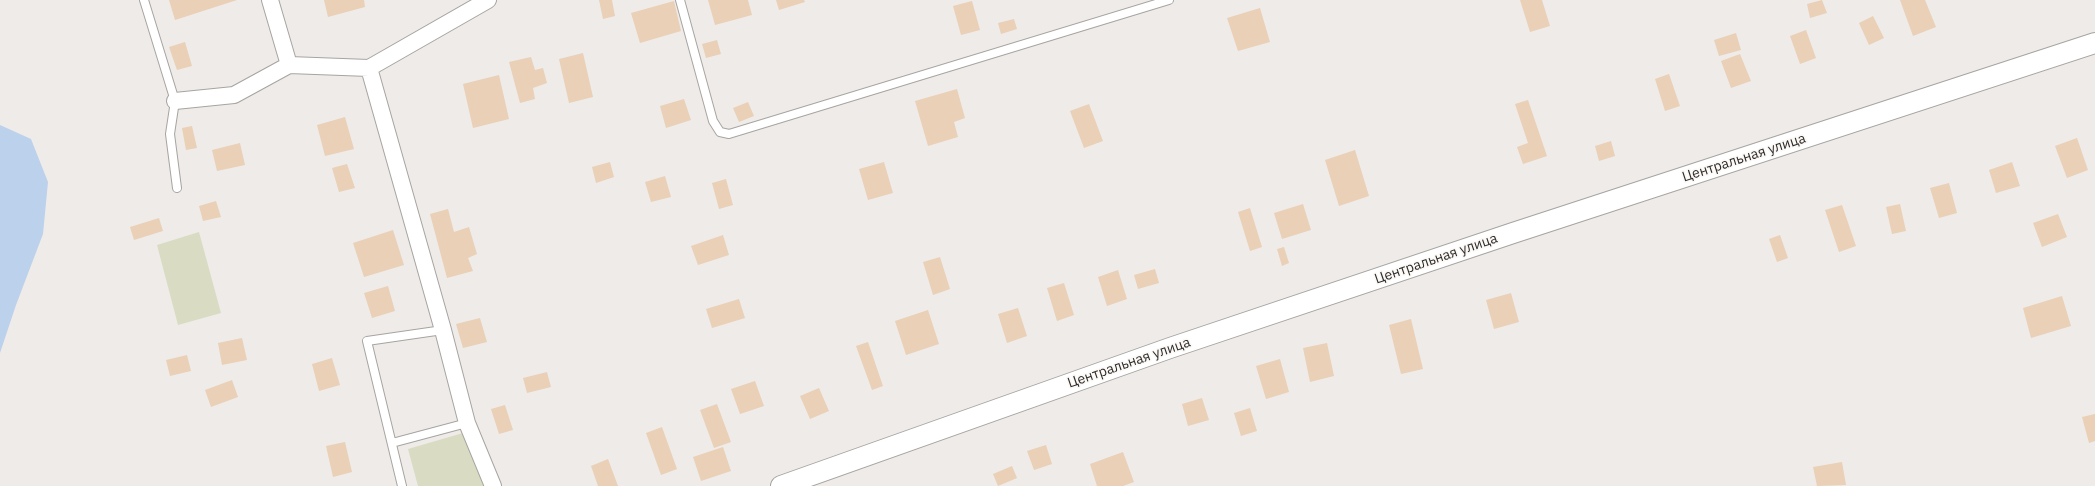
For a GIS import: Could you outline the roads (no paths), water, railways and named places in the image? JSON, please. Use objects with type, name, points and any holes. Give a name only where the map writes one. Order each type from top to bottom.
[{"type":"street","points":[[270,0],[289,65]]},
{"type":"street","points":[[175,101],[234,95],[289,65],[369,68],[488,0]]},
{"type":"street","name":"Центральная улица","points":[[781,486],[1178,345],[1521,230],[2095,43]]},
{"type":"street","points":[[369,68],[443,330],[467,423],[493,486]]},
{"type":"lane","points":[[144,0],[175,101],[170,134],[177,188]]},
{"type":"lane","points":[[680,0],[713,121],[720,132],[729,134],[1169,0]]},
{"type":"lane","points":[[402,486],[367,341],[443,330]]},
{"type":"lane","points":[[392,443],[467,423]]},
{"type":"water","points":[[0,125],[31,139],[48,182],[43,234],[16,305],[0,353]]}]
